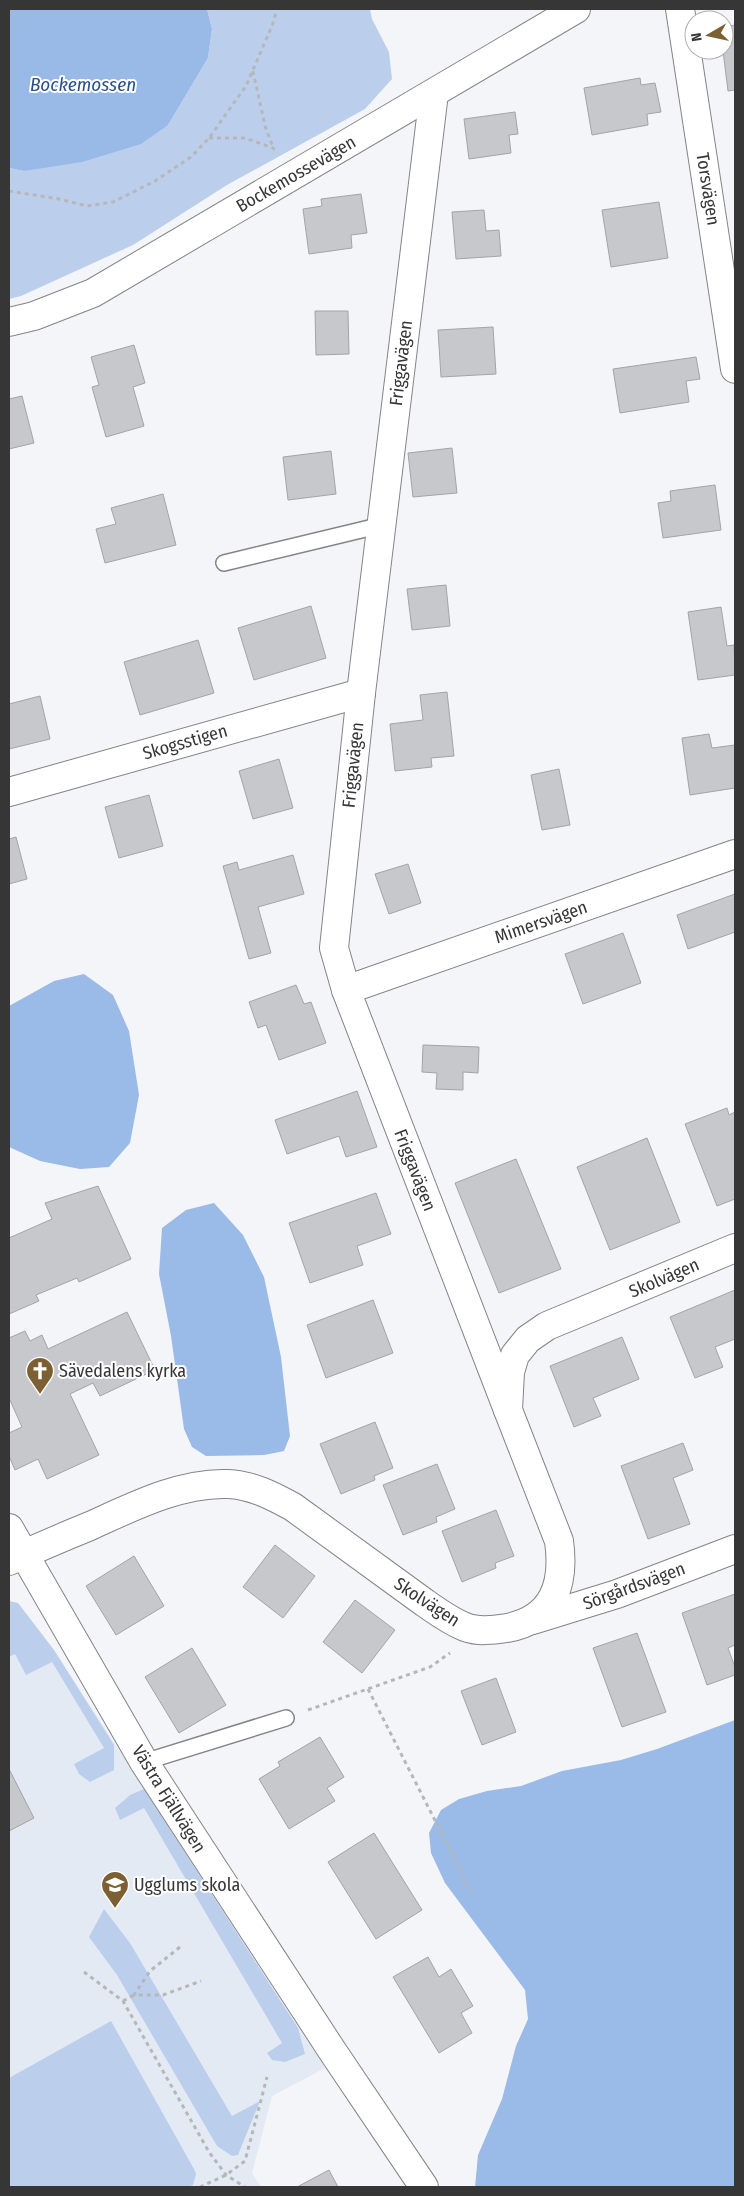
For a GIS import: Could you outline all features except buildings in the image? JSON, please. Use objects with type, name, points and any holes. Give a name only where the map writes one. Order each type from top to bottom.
[{"type":"street","name":"Bockemossevägen","points":[[9,322],[34,316],[93,293],[576,9]]},
{"type":"street","name":"Torsvägen","points":[[680,9],[735,368]]},
{"type":"street","name":"Friggavägen","points":[[434,93],[361,693],[334,948],[346,990],[508,1410]]},
{"type":"street","name":"Skogsstigen","points":[[9,792],[361,693]]},
{"type":"street","name":"Mimersvägen","points":[[346,990],[735,854]]},
{"type":"street","name":"Skolvägen","points":[[16,1558],[138,1505],[188,1488],[230,1484],[256,1490],[293,1507],[446,1618],[466,1627],[495,1630],[531,1620],[546,1609],[556,1592],[561,1558],[559,1540],[508,1410],[510,1372],[515,1355],[528,1339],[547,1326],[735,1248]]},
{"type":"street","name":"Västra Fjällvägen","points":[[9,1528],[16,1558],[144,1762],[333,2052],[424,2187]]},
{"type":"street","name":"Sörgårdsvägen","points":[[531,1620],[617,1594],[735,1549]]},
{"type":"lane","points":[[224,563],[382,525]]},
{"type":"lane","points":[[144,1762],[286,1718]]},
{"type":"path","points":[[9,191],[59,199],[87,206],[113,202],[155,181],[191,157],[209,138],[246,86],[272,26],[277,9]]},
{"type":"path","points":[[253,71],[273,148]]},
{"type":"path","points":[[209,138],[245,138],[273,148],[298,173]]},
{"type":"path","points":[[286,1718],[430,1667]]},
{"type":"path","points":[[368,1689],[472,1893]]},
{"type":"path","points":[[134,1995],[150,1971],[180,1947]]},
{"type":"path","points":[[84,1972],[122,2001],[209,2152],[226,2175],[244,2187]]},
{"type":"path","points":[[122,2001],[134,1995],[163,1995],[201,1981]]},
{"type":"path","points":[[200,2187],[226,2175],[245,2162],[267,2077]]},
{"type":"shaded area","points":[[207,9],[370,9],[372,19],[389,52],[392,79],[365,109],[227,185],[133,245],[21,296],[9,299],[9,168],[24,171],[168,125],[208,58],[212,29]]},
{"type":"shaded area","points":[[84,974],[113,995],[129,1031],[139,1095],[130,1143],[109,1167],[80,1169],[40,1161],[9,1147],[9,1006],[54,981]]},
{"type":"shaded area","points":[[214,1203],[243,1235],[264,1277],[281,1357],[290,1436],[284,1451],[264,1455],[206,1456],[192,1447],[184,1429],[171,1336],[159,1274],[162,1228],[186,1210]]},
{"type":"shaded area","name":"Ugglums skola","points":[[9,1601],[18,1603],[54,1650],[325,2068],[272,2096],[252,2173],[261,2187],[9,2187]]},
{"type":"shaded area","points":[[9,1601],[18,1603],[54,1650],[114,1745],[114,1770],[90,1782],[79,1774],[74,1764],[104,1748],[52,1662],[26,1675],[15,1654],[9,1657]]},
{"type":"shaded area","points":[[735,1720],[735,2187],[475,2187],[478,2155],[502,2099],[516,2046],[528,2019],[525,1990],[445,1883],[431,1853],[429,1833],[441,1810],[459,1799],[487,1791],[521,1786],[562,1771],[621,1760],[657,1749]]},
{"type":"shaded area","points":[[144,1789],[298,2028],[305,2054],[285,2062],[272,2060],[267,2053],[282,2043],[144,1808],[120,1820],[115,1808],[130,1795]]},
{"type":"shaded area","points":[[104,1909],[130,1943],[232,2116],[260,2101],[238,2155],[232,2156],[217,2146],[117,1975],[89,1937]]},
{"type":"shaded area","points":[[111,2021],[194,2169],[196,2174],[193,2185],[188,2187],[9,2187],[9,2078]]},
{"type":"water","name":"Bockemossen","points":[[9,9],[207,9],[212,29],[208,58],[168,125],[141,144],[82,162],[24,171],[9,168]]},
{"type":"place","name":"Sävedalens kyrka","points":[[40,1395]]},
{"type":"place","name":"Ugglums skola","points":[[115,1909]]}]
